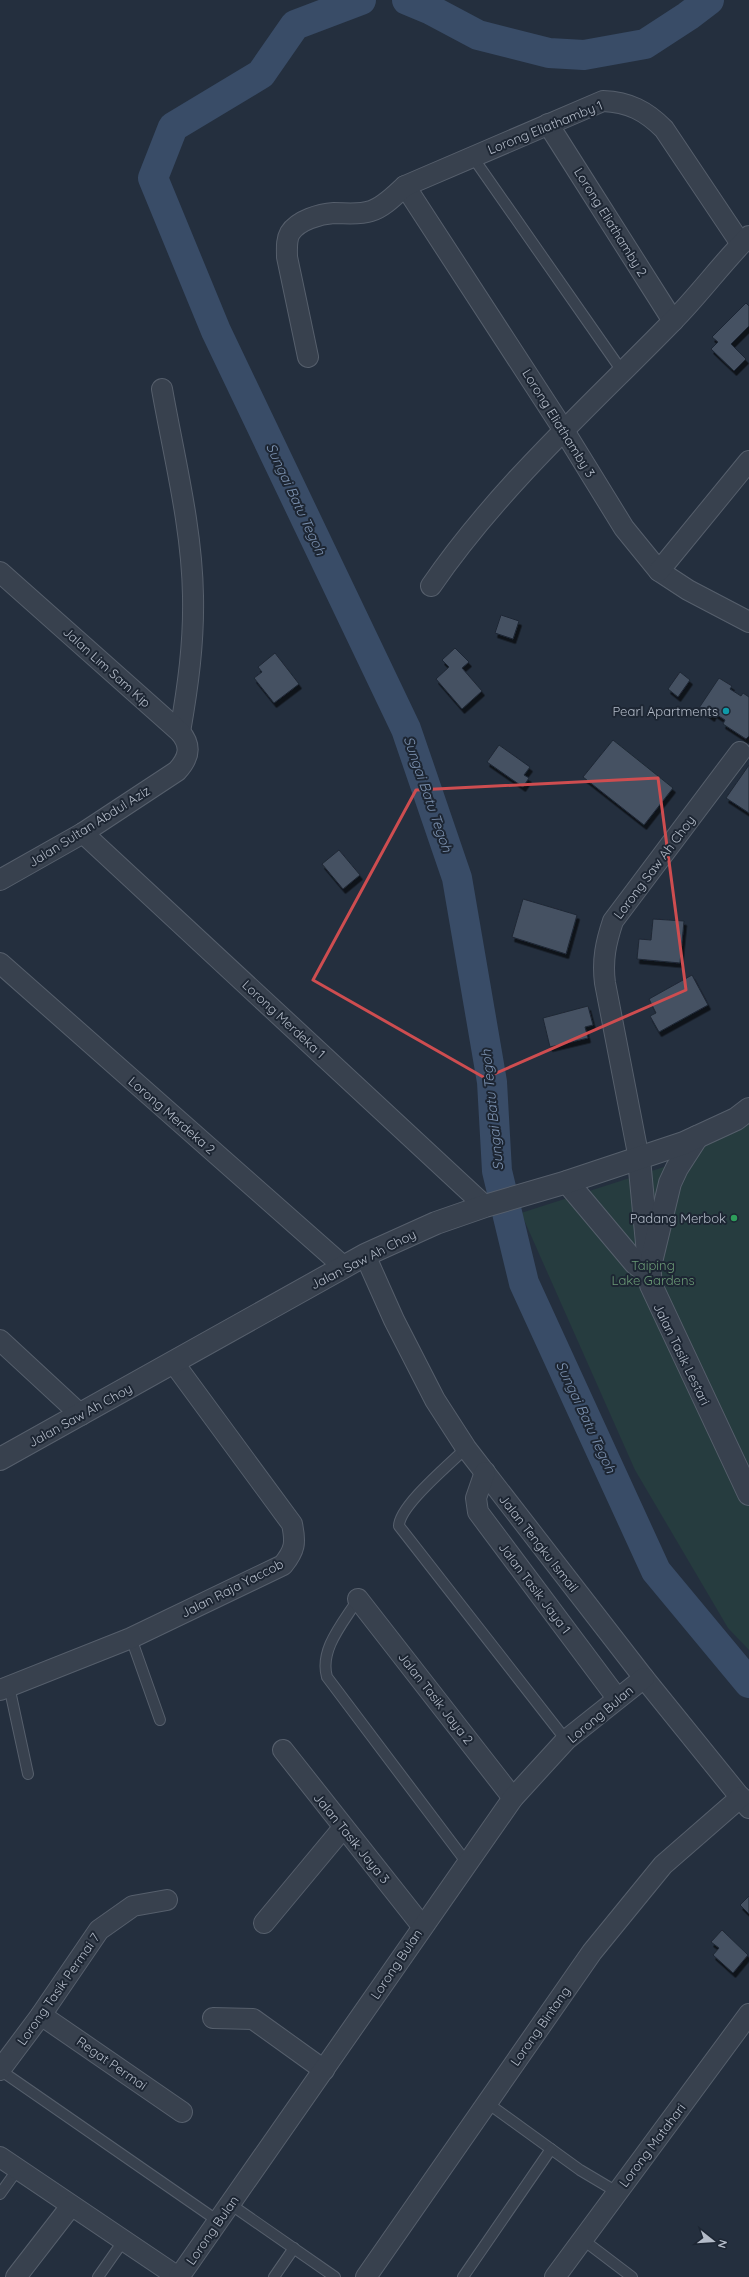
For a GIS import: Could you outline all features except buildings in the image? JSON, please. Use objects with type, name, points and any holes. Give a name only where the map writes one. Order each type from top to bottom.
[{"type":"street","name":"Lorong Eliathamby 1","points":[[308,357],[287,257],[287,243],[290,233],[298,224],[314,217],[332,213],[371,211],[387,202],[405,186],[603,101],[617,102],[636,107],[651,116],[664,129],[745,240]]},
{"type":"street","name":"Lorong Eliathamby 2","points":[[548,124],[673,321]]},
{"type":"street","name":"Lorong Eliathamby 3","points":[[405,186],[563,429],[624,528],[659,571],[688,590],[749,622]]},
{"type":"street","points":[[431,586],[475,527],[563,429],[673,321],[745,240]]},
{"type":"street","points":[[162,389],[188,531],[194,595],[190,675],[180,732]]},
{"type":"street","points":[[659,571],[749,461]]},
{"type":"street","name":"Jalan Lim Sam Kip","points":[[0,572],[180,732],[186,739],[189,750],[185,762],[177,771]]},
{"type":"street","name":"Lorong Saw Ah Choy","points":[[639,1159],[605,983],[603,964],[605,944],[613,921],[745,754]]},
{"type":"street","name":"Jalan Sultan Abdul Aziz","points":[[0,880],[83,833],[177,771]]},
{"type":"street","name":"Lorong Merdeka 1","points":[[83,833],[490,1205]]},
{"type":"street","name":"Lorong Merdeka 2","points":[[0,963],[343,1266]]},
{"type":"street","name":"Jalan Saw Ah Choy","points":[[0,1459],[365,1255],[436,1223],[639,1159],[697,1137],[736,1119],[749,1109]]},
{"type":"street","points":[[567,1182],[635,1263],[648,1273],[660,1230],[670,1183],[677,1168],[697,1137]]},
{"type":"street","name":"Jalan Tasik Lestari","points":[[639,1159],[648,1273],[656,1299],[749,1494]]},
{"type":"street","name":"Jalan Tengku Ismail","points":[[365,1255],[394,1320],[435,1400],[466,1448],[644,1678],[745,1802]]},
{"type":"street","points":[[0,1340],[81,1415]]},
{"type":"street","name":"Jalan Raja Yaccob","points":[[5,1688],[131,1638],[283,1565],[293,1552],[295,1537],[292,1524],[173,1362]]},
{"type":"street","name":"Jalan Tasik Jaya 1","points":[[485,1472],[476,1498],[478,1512],[617,1698]]},
{"type":"street","name":"Jalan Tasik Jaya 2","points":[[358,1599],[513,1798]]},
{"type":"street","name":"Lorong Bulan","points":[[178,2277],[324,2070],[422,1926],[513,1798],[566,1740],[644,1678]]},
{"type":"street","name":"Jalan Tasik Jaya 3","points":[[283,1750],[343,1828],[422,1926]]},
{"type":"street","name":"Lorong Bintang","points":[[366,2277],[486,2102],[592,1952],[663,1865],[745,1802]]},
{"type":"street","points":[[264,1923],[343,1828]]},
{"type":"street","name":"Lorong Tasik Permai 7","points":[[0,2070],[41,2015],[99,1930],[133,1906],[167,1900]]},
{"type":"street","name":"Lorong Matahari","points":[[555,2277],[749,2014]]},
{"type":"street","name":"Regat Permai","points":[[41,2015],[182,2112]]},
{"type":"street","points":[[213,2018],[253,2019],[324,2070]]},
{"type":"street","points":[[0,2157],[178,2277]]},
{"type":"street","points":[[16,2277],[72,2206]]},
{"type":"lane","points":[[472,156],[622,371]]},
{"type":"lane","points":[[466,1448],[406,1508],[399,1520],[399,1526],[566,1740]]},
{"type":"lane","points":[[358,1599],[328,1648],[325,1663],[327,1677],[467,1862]]},
{"type":"lane","points":[[131,1638],[160,1720]]},
{"type":"lane","points":[[5,1688],[28,1774]]},
{"type":"lane","points":[[0,2070],[218,2221]]},
{"type":"lane","points":[[486,2102],[551,2149],[617,2192]]},
{"type":"lane","points":[[463,2277],[551,2149]]},
{"type":"lane","points":[[0,2194],[18,2169]]},
{"type":"lane","points":[[230,2204],[335,2277]]},
{"type":"lane","points":[[582,2239],[632,2277]]},
{"type":"lane","points":[[98,2277],[124,2240]]},
{"type":"lane","points":[[274,2277],[294,2248]]},
{"type":"highlighted area","points":[[658,778],[686,990],[485,1078],[313,980],[416,790]]},
{"type":"green space","name":"Taiping Lake Gardens","points":[[749,1117],[749,1650],[728,1628],[635,1470],[521,1213],[667,1166]]},
{"type":"waterway","name":"Sungai Batu Tegoh","points":[[361,0],[295,25],[261,74],[173,127],[153,178],[216,331],[406,729],[457,878],[492,1082],[497,1171],[524,1283],[656,1571],[749,1683]]},
{"type":"waterway","name":"Sungai Batu Tegoh","points":[[407,0],[431,10],[478,35],[549,53],[584,55],[645,44],[688,16],[709,0]]},
{"type":"place","name":"Pearl Apartments","points":[[726,711]]},
{"type":"place","name":"Padang Merbok","points":[[734,1218]]}]
